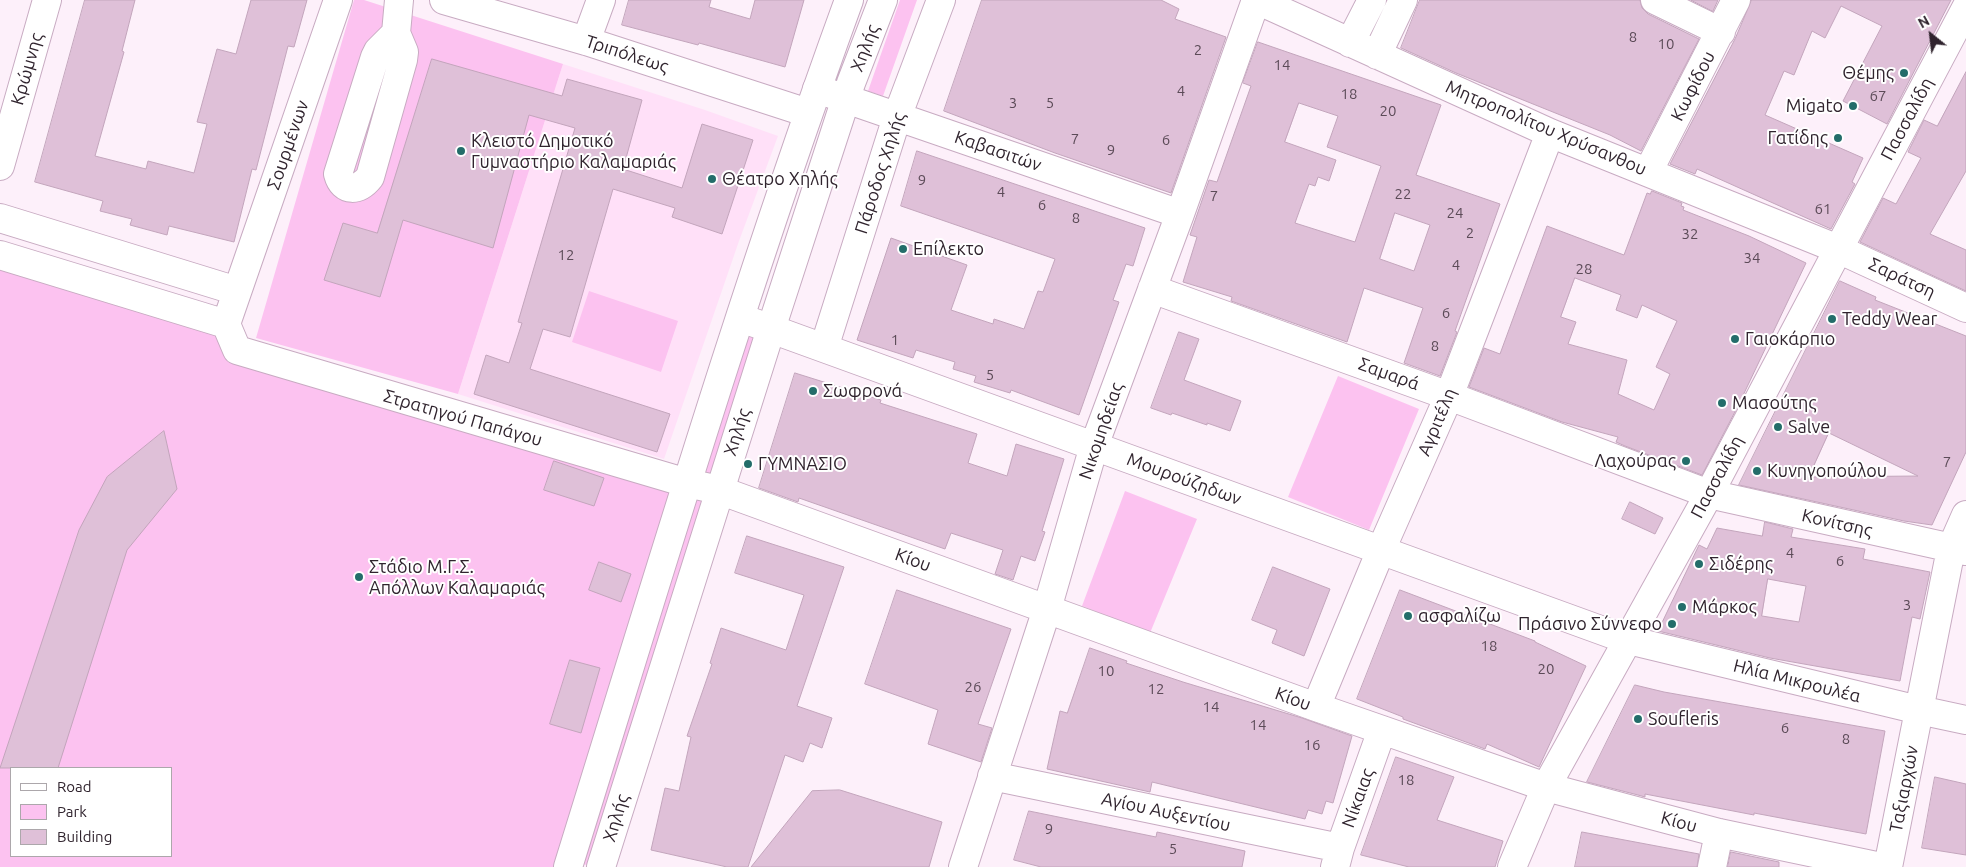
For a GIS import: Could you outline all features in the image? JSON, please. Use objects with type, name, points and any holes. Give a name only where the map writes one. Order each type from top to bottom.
[{"type":"street","name":"Κρώμνης","points":[[0,166],[46,0]]},
{"type":"street","name":"Σουρμένων","points":[[237,291],[338,0]]},
{"type":"street","points":[[396,33],[378,51],[375,57],[338,174],[340,182],[346,186],[356,188],[363,186],[370,177],[404,60],[404,52],[396,33],[399,0]]},
{"type":"street","name":"Τριπόλεως","points":[[444,0],[586,41],[812,101]]},
{"type":"street","points":[[586,41],[600,0]]},
{"type":"street","name":"Χηλής","points":[[568,867],[687,483],[812,101],[849,0]]},
{"type":"street","name":"Χηλής","points":[[601,867],[771,329],[846,100],[883,0]]},
{"type":"street","name":"Πάροδος Χηλής","points":[[824,348],[897,116],[941,0]]},
{"type":"street","name":"Μητροπολίτου Χρύσανθου","points":[[1256,0],[1550,133],[1838,249]]},
{"type":"street","name":"Νικομηδείας","points":[[963,867],[1047,609],[1094,446],[1180,214],[1256,0]]},
{"type":"street","points":[[1350,43],[1372,0]]},
{"type":"street","points":[[1377,55],[1403,0]]},
{"type":"street","points":[[1655,0],[1720,32]]},
{"type":"street","name":"Κωφίδου","points":[[1648,172],[1736,0]]},
{"type":"street","name":"Πασσαλίδη","points":[[1512,867],[1546,787],[1709,494],[1966,8]]},
{"type":"street","name":"Καβασιτών","points":[[812,101],[846,100],[1180,214]]},
{"type":"street","name":"Αγριτέλη","points":[[1316,707],[1381,550],[1449,396],[1550,133]]},
{"type":"street","points":[[0,218],[237,291],[226,324],[0,255]]},
{"type":"street","name":"Σαράτση","points":[[1838,249],[1966,308]]},
{"type":"street","name":"Σαμαρά","points":[[1152,289],[1449,396],[1709,494]]},
{"type":"street","name":"Μουρούζηδων","points":[[741,318],[1628,640]]},
{"type":"street","name":"Στρατηγού Παπάγου","points":[[226,324],[235,348],[240,352],[687,483],[719,490]]},
{"type":"street","name":"Κίου","points":[[719,490],[1316,707],[1546,787],[1719,832],[1881,867]]},
{"type":"street","name":"Κονίτσης","points":[[1709,494],[1958,550]]},
{"type":"street","name":"Ταξιαρχών","points":[[1888,867],[1919,710],[1966,515]]},
{"type":"street","name":"Ηλία Μικρουλέα","points":[[1628,640],[1966,720]]},
{"type":"street","name":"Νίκαιας","points":[[1338,857],[1382,730]]},
{"type":"street","name":"Αγίου Αυξεντίου","points":[[992,776],[1338,857]]},
{"type":"street","points":[[1712,867],[1719,832]]},
{"type":"shaded area","points":[[563,64],[778,136],[739,241],[664,459],[458,394]]},
{"type":"green space","points":[[354,0],[364,0],[563,64],[458,394],[256,338]]},
{"type":"green space","points":[[900,0],[917,0],[883,96],[868,91]]},
{"type":"green space","name":"Στάδιο Μ.Γ.Σ. Απόλλων Καλαμαριάς","points":[[0,258],[223,324],[236,353],[685,488],[562,867],[0,867]]},
{"type":"green space","points":[[589,291],[678,321],[661,372],[572,342]]},
{"type":"green space","points":[[742,320],[769,329],[718,488],[688,483]]},
{"type":"green space","points":[[1338,376],[1419,409],[1369,530],[1288,497]]},
{"type":"green space","points":[[688,485],[717,491],[599,867],[570,862]]},
{"type":"green space","points":[[1125,491],[1197,519],[1150,633],[1082,606]]},
{"type":"building","points":[[85,0],[135,0],[122,51],[124,52],[95,156],[146,169],[148,161],[194,173],[207,124],[197,122],[217,49],[236,54],[251,0],[307,0],[294,47],[288,46],[256,170],[252,169],[234,242],[169,226],[167,235],[130,225],[132,219],[100,211],[103,201],[35,182]]},
{"type":"building","points":[[629,0],[711,0],[709,7],[750,19],[755,0],[804,0],[785,67],[699,43],[698,45],[622,25]]},
{"type":"building","points":[[982,0],[1161,0],[1179,9],[1175,19],[1226,37],[1171,193],[1055,153],[944,111]]},
{"type":"building","points":[[1420,0],[1640,0],[1642,8],[1648,14],[1699,39],[1641,151],[1610,135],[1456,73],[1401,48]]},
{"type":"building","points":[[1691,0],[1718,0],[1713,11]]},
{"type":"building","points":[[1752,0],[1951,0],[1887,124],[1843,101],[1882,26],[1841,6],[1825,38],[1812,31],[1794,75],[1784,71],[1765,115],[1863,158],[1852,182],[1855,184],[1831,229],[1697,169],[1695,174],[1670,164],[1735,39]]},
{"type":"building","points":[[1258,42],[1441,105],[1416,175],[1500,204],[1455,331],[1457,332],[1440,376],[1404,363],[1423,308],[1364,288],[1347,342],[1231,301],[1232,297],[1183,282],[1197,237],[1190,235],[1209,180],[1217,182],[1251,86],[1243,83]],"holes":[[[1299,103],[1338,116],[1327,147],[1381,166],[1355,242],[1295,223],[1309,184],[1315,186],[1318,177],[1329,181],[1336,160],[1285,142]],[[1395,213],[1430,225],[1414,271],[1380,259]]]},
{"type":"building","points":[[432,59],[562,96],[567,79],[642,100],[623,169],[682,188],[702,124],[753,140],[722,234],[672,217],[675,208],[613,189],[570,337],[543,329],[530,369],[670,414],[657,452],[474,394],[486,355],[509,363],[522,323],[518,322],[575,128],[529,115],[493,248],[403,220],[380,297],[324,280],[343,223],[377,233]]},
{"type":"building","points":[[1966,72],[1966,171],[1930,234],[1966,250],[1966,291],[1860,242],[1883,198],[1896,204],[1921,158],[1908,152],[1924,120],[1937,126]]},
{"type":"building","points":[[917,151],[1145,228],[1133,266],[1126,264],[1113,300],[1119,302],[1079,415],[1011,390],[1010,393],[974,382],[976,376],[953,369],[955,362],[916,350],[913,358],[857,340],[891,238],[967,265],[951,310],[993,324],[994,319],[1024,329],[1038,291],[1043,292],[1055,259],[901,206]]},
{"type":"building","points":[[1652,191],[1682,203],[1683,210],[1749,236],[1806,263],[1738,406],[1702,475],[1616,442],[1618,437],[1562,422],[1469,387],[1484,348],[1500,354],[1547,226],[1624,255],[1647,193],[1650,194]],"holes":[[[1575,278],[1621,295],[1616,310],[1637,318],[1642,305],[1677,321],[1656,367],[1670,374],[1654,410],[1618,394],[1627,360],[1568,344],[1576,322],[1561,317]]]},
{"type":"building","points":[[1840,281],[1876,297],[1875,300],[1966,336],[1966,452],[1932,525],[1904,521],[1739,485]],"holes":[[[1829,433],[1918,476],[1809,477]]]},
{"type":"building","points":[[1179,332],[1199,339],[1184,380],[1241,401],[1230,431],[1151,408]]},
{"type":"building","points":[[795,373],[881,400],[880,403],[977,434],[968,463],[1007,476],[1016,444],[1064,459],[1042,531],[1045,532],[1035,561],[1021,556],[1013,580],[995,574],[1003,550],[951,533],[945,549],[799,498],[798,502],[759,488]]},
{"type":"building","points":[[164,431],[177,489],[127,550],[58,767],[0,768],[79,530],[107,477]]},
{"type":"building","points":[[554,461],[604,478],[594,506],[544,490]]},
{"type":"building","points":[[1630,502],[1663,518],[1655,534],[1622,519]]},
{"type":"building","points":[[1765,522],[1793,529],[1791,537],[1865,549],[1863,559],[1930,572],[1920,619],[1912,617],[1900,681],[1770,658],[1658,631],[1699,545],[1707,549],[1717,528],[1762,536]],"holes":[[[1768,579],[1806,586],[1799,622],[1762,616]]]},
{"type":"building","points":[[747,536],[844,567],[797,706],[832,718],[822,748],[810,743],[803,762],[785,755],[748,867],[727,867],[651,850],[665,788],[679,791],[691,737],[687,736],[712,664],[710,663],[721,628],[786,650],[804,595],[735,573]]},
{"type":"building","points":[[599,562],[631,574],[621,602],[589,590]]},
{"type":"building","points":[[1273,567],[1330,589],[1304,656],[1272,643],[1277,630],[1252,620]]},
{"type":"building","points":[[897,590],[1011,629],[978,724],[992,728],[981,762],[928,744],[938,710],[865,684]]},
{"type":"building","points":[[1400,590],[1535,641],[1586,666],[1539,767],[1487,744],[1485,749],[1403,719],[1403,717],[1357,699]]},
{"type":"building","points":[[1090,648],[1127,661],[1126,663],[1302,718],[1352,736],[1333,803],[1326,801],[1322,814],[1308,810],[1305,819],[1152,782],[1150,792],[1047,769],[1060,711],[1067,713]]},
{"type":"building","points":[[570,660],[600,668],[581,733],[550,724]]},
{"type":"building","points":[[1635,685],[1664,692],[1885,731],[1866,834],[1645,794],[1645,797],[1587,782]]},
{"type":"building","points":[[1396,757],[1454,777],[1437,820],[1503,841],[1495,867],[1409,867],[1361,855]]},
{"type":"building","points":[[1935,777],[1966,784],[1966,855],[1922,848]]},
{"type":"building","points":[[840,790],[942,822],[929,867],[751,867],[812,791]]},
{"type":"building","points":[[1029,811],[1156,837],[1157,832],[1245,851],[1242,867],[1041,867],[1014,860]]},
{"type":"building","points":[[1582,832],[1699,854],[1697,867],[1575,867]]},
{"type":"building","points":[[1731,852],[1779,862],[1779,867],[1728,867]]},
{"type":"place","name":"Θέμης","points":[[1904,73]]},
{"type":"place","name":"Migato","points":[[1853,106]]},
{"type":"place","name":"Γατίδης","points":[[1838,138]]},
{"type":"place","name":"Κλειστό Δημοτικό Γυμναστήριο Καλαμαριάς","points":[[461,151]]},
{"type":"place","name":"Θέατρο Χηλής","points":[[712,179]]},
{"type":"place","name":"Επίλεκτο","points":[[903,249]]},
{"type":"place","name":"Teddy Wear","points":[[1832,319]]},
{"type":"place","name":"Γαιοκάρπιο","points":[[1735,339]]},
{"type":"place","name":"Σωφρονά","points":[[813,391]]},
{"type":"place","name":"Μασούτης","points":[[1722,403]]},
{"type":"place","name":"Salve","points":[[1778,427]]},
{"type":"place","name":"Λαχούρας","points":[[1686,461]]},
{"type":"place","name":"ΓΥΜΝΑΣΙΟ","points":[[748,464]]},
{"type":"place","name":"Κυνηγοπούλου","points":[[1757,471]]},
{"type":"place","name":"Σιδέρης","points":[[1699,564]]},
{"type":"place","name":"Στάδιο Μ.Γ.Σ. Απόλλων Καλαμαριάς","points":[[359,577]]},
{"type":"place","name":"Μάρκος","points":[[1682,607]]},
{"type":"place","name":"ασφαλίζω","points":[[1408,616]]},
{"type":"place","name":"Πράσινο Σύννεφο","points":[[1672,624]]},
{"type":"place","name":"Soufleris","points":[[1638,719]]}]
